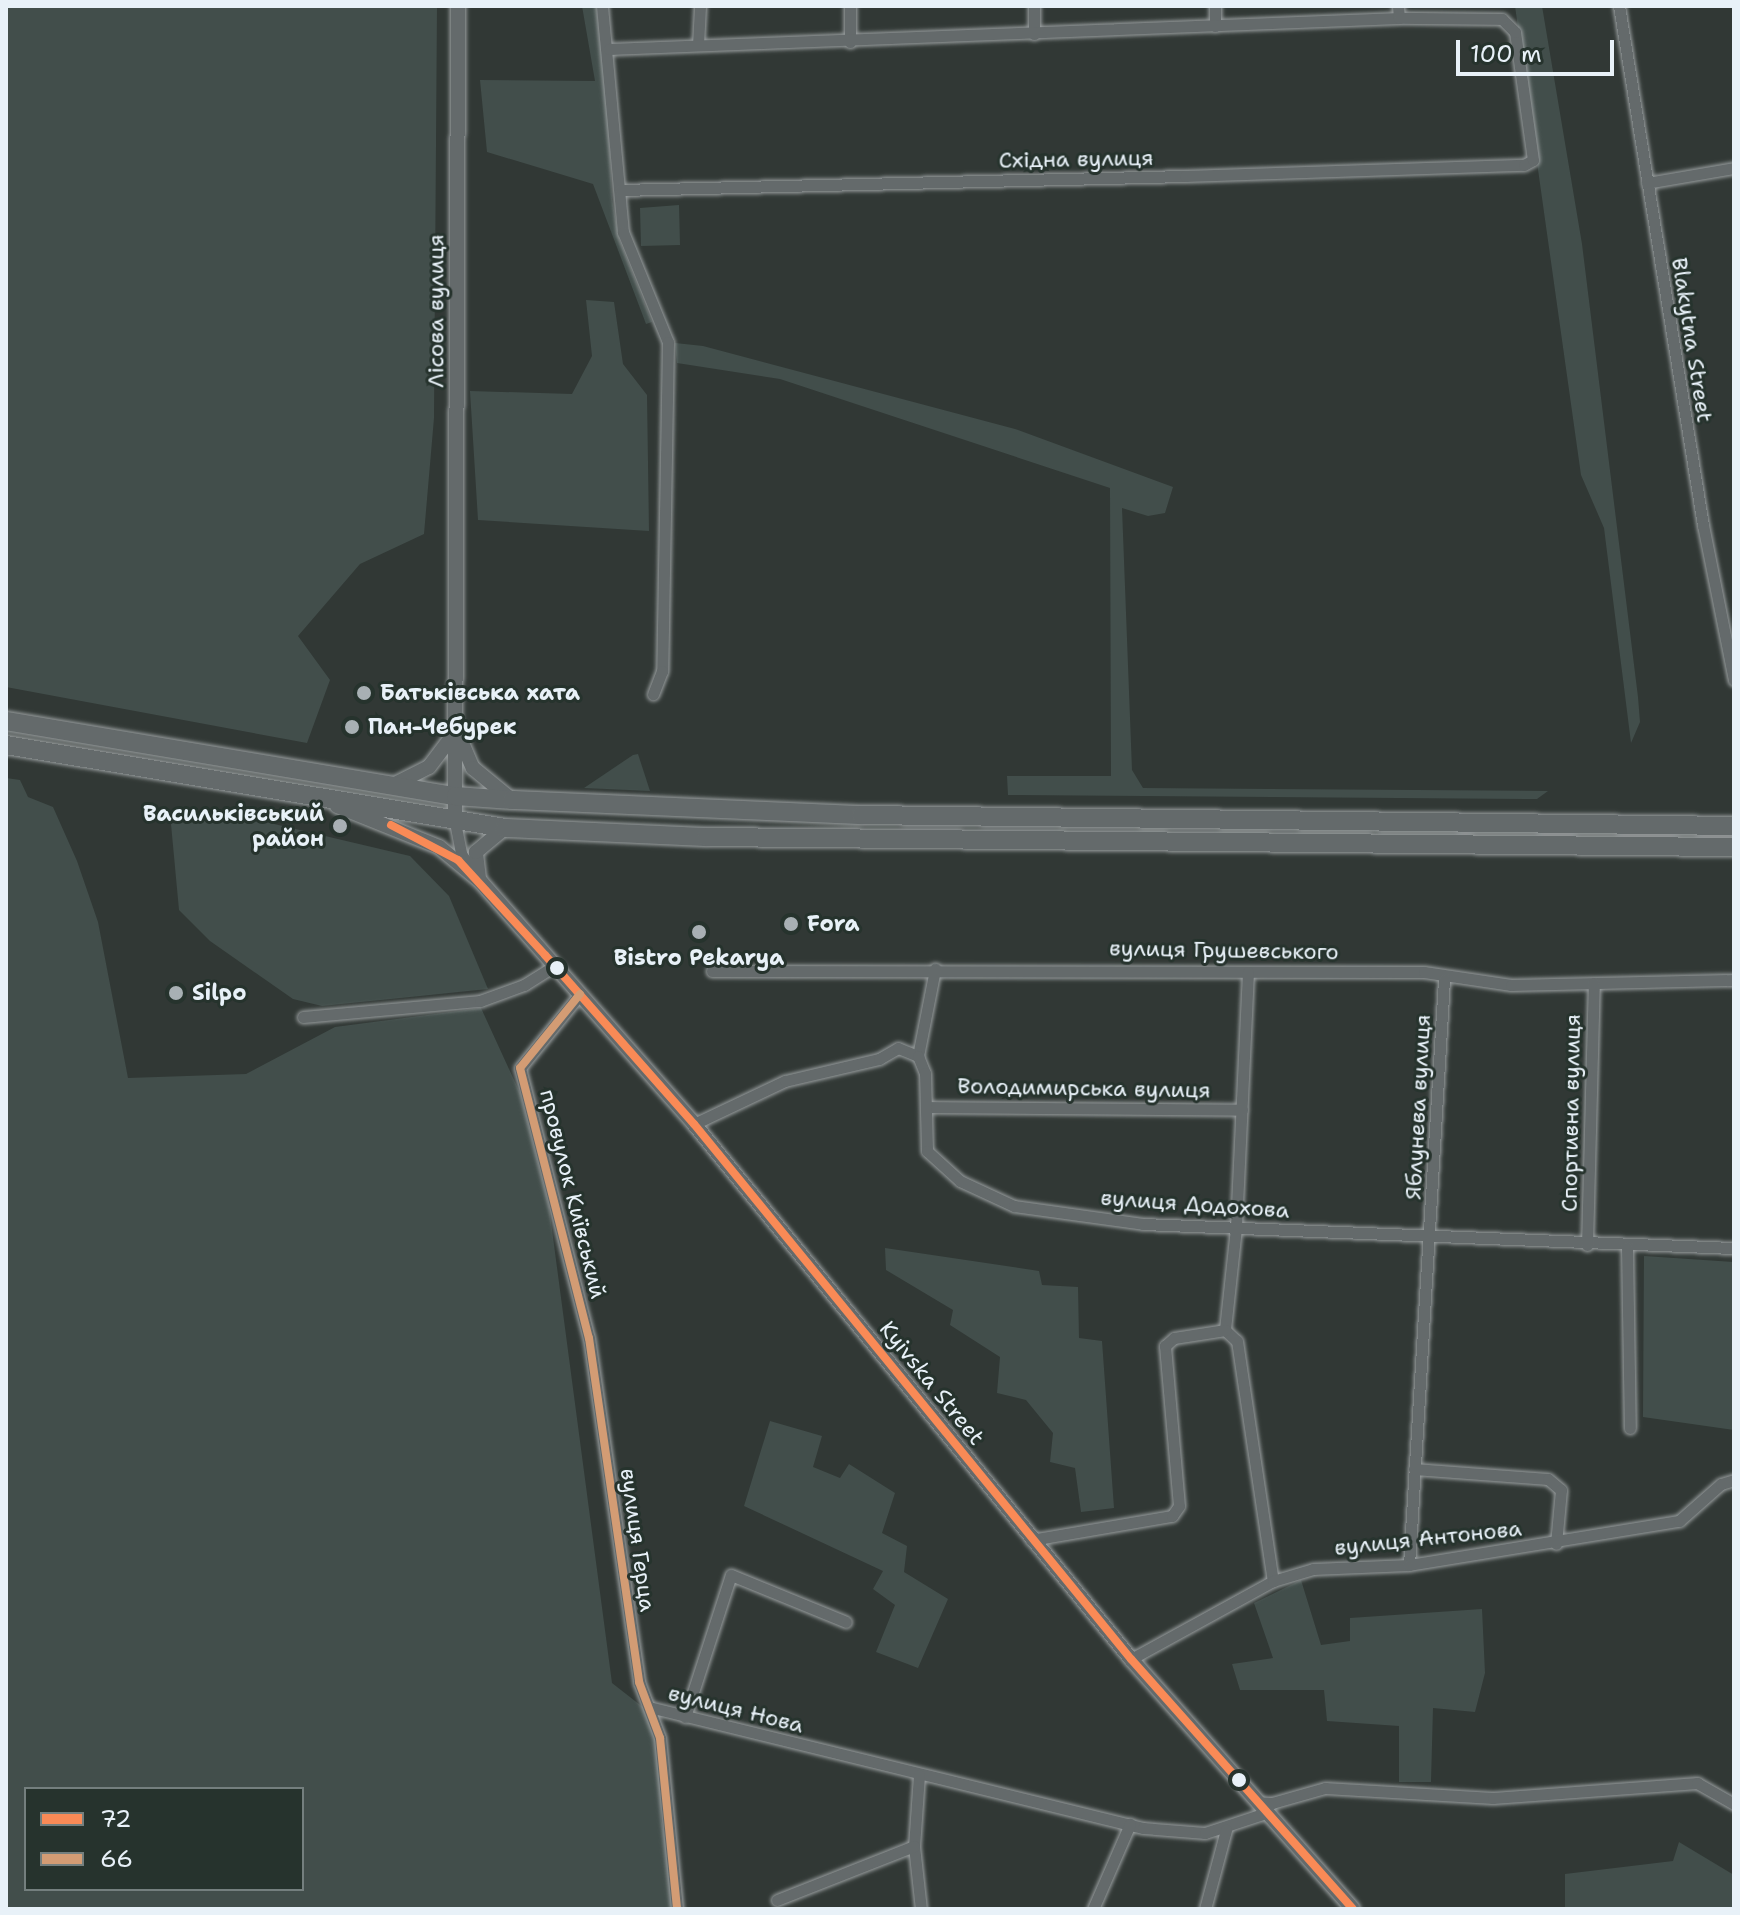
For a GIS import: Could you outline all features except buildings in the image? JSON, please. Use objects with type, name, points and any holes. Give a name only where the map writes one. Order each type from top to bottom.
[{"type":"highway","points":[[6,721],[456,796],[512,800],[861,815],[1734,826]]},
{"type":"highway","points":[[6,745],[505,828],[706,837],[1734,847]]},
{"type":"street","name":"Лісова вулиця","points":[[455,822],[458,6]]},
{"type":"street","points":[[602,6],[609,49],[623,232],[668,342],[662,671],[653,694]]},
{"type":"street","points":[[698,45],[700,6]]},
{"type":"street","points":[[850,6],[850,42]]},
{"type":"street","points":[[1034,6],[1034,34]]},
{"type":"street","points":[[1215,6],[1215,26]]},
{"type":"street","name":"Blakytna Street","points":[[1619,6],[1734,680]]},
{"type":"street","points":[[609,49],[1215,26],[1398,12]]},
{"type":"street","name":"Східна вулиця","points":[[620,190],[1293,173],[1524,165],[1533,160],[1515,32],[1502,19],[1398,12]]},
{"type":"street","points":[[1647,183],[1734,168]]},
{"type":"street","points":[[391,785],[429,767],[457,730]]},
{"type":"street","points":[[457,730],[473,768],[512,800]]},
{"type":"street","name":"Kyivska Street","points":[[318,799],[439,847],[481,882],[694,1124],[1131,1659],[1353,1909]]},
{"type":"street","points":[[455,822],[461,854],[481,882]]},
{"type":"street","points":[[481,882],[476,852],[505,828]]},
{"type":"street","points":[[303,1017],[480,1001],[524,985],[555,966]]},
{"type":"street","points":[[694,1124],[785,1081],[879,1059],[898,1048],[918,1056],[935,969]]},
{"type":"street","name":"вулиця Грушевського","points":[[712,971],[1424,972],[1444,979],[1511,985],[1734,980]]},
{"type":"street","points":[[1225,1330],[1236,1228],[1248,972]]},
{"type":"street","name":"Яблунева вулиця","points":[[1431,1238],[1444,979]]},
{"type":"street","name":"Спортивна вулиця","points":[[1587,1245],[1594,983]]},
{"type":"street","name":"провулок Київський","points":[[580,994],[520,1068],[589,1338],[594,1377]]},
{"type":"street","name":"вулиця Додохова","points":[[918,1056],[925,1073],[927,1151],[960,1181],[1014,1206],[1143,1224],[1627,1247],[1734,1248]]},
{"type":"street","name":"Володимирська вулиця","points":[[927,1107],[1242,1110]]},
{"type":"street","points":[[1409,1565],[1431,1238]]},
{"type":"street","points":[[1627,1247],[1630,1428]]},
{"type":"street","points":[[1031,1540],[1172,1516],[1179,1506],[1165,1346],[1174,1338],[1225,1330]]},
{"type":"street","points":[[1225,1330],[1237,1341],[1273,1581]]},
{"type":"street","name":"вулиця Герца","points":[[594,1377],[639,1682],[649,1707]]},
{"type":"street","points":[[1414,1469],[1548,1479],[1561,1490],[1556,1544]]},
{"type":"street","name":"вулиця Антонова","points":[[1131,1659],[1273,1581],[1313,1569],[1409,1565],[1556,1544],[1679,1521],[1721,1484],[1734,1480]]},
{"type":"street","points":[[685,1717],[731,1575],[846,1622]]},
{"type":"street","name":"вулиця Нова","points":[[649,1707],[1130,1824],[1205,1833],[1226,1830],[1272,1803],[1325,1788],[1493,1798],[1697,1783],[1734,1804]]},
{"type":"street","name":"вулиця Нова","points":[[649,1707],[660,1738],[677,1909]]},
{"type":"street","points":[[919,1775],[914,1846],[921,1909]]},
{"type":"street","points":[[1093,1909],[1130,1824]]},
{"type":"street","points":[[1205,1909],[1226,1830]]},
{"type":"street","points":[[777,1900],[914,1846]]},
{"type":"shaded area","points":[[6,6],[437,6],[434,418],[424,534],[360,564],[298,636],[330,680],[307,743],[6,687]]},
{"type":"shaded area","points":[[582,6],[596,6],[607,89],[612,199],[619,239],[652,322],[646,324],[593,184],[487,152],[480,80],[595,81]]},
{"type":"shaded area","points":[[1515,6],[1542,6],[1582,244],[1638,697],[1640,722],[1631,743],[1604,528],[1581,475]]},
{"type":"shaded area","points":[[679,205],[680,245],[641,246],[640,208]]},
{"type":"shaded area","points":[[586,300],[614,302],[623,364],[647,395],[649,531],[478,520],[470,391],[572,394],[592,356]]},
{"type":"shaded area","points":[[675,343],[703,346],[1015,429],[1173,487],[1165,513],[1148,516],[1122,508],[1132,770],[1143,788],[1548,791],[1537,799],[1008,795],[1007,776],[1111,776],[1110,488],[780,379],[677,363]]},
{"type":"shaded area","points":[[638,754],[650,791],[584,788],[633,755]]},
{"type":"shaded area","points":[[6,778],[20,780],[28,797],[53,807],[77,861],[98,922],[128,1078],[246,1074],[335,1027],[481,1008],[520,1093],[549,1207],[612,1683],[644,1708],[660,1738],[661,1819],[678,1909],[6,1909]]},
{"type":"shaded area","points":[[219,811],[410,856],[449,896],[488,989],[322,1006],[293,999],[210,941],[179,910],[171,824],[193,813]]},
{"type":"shaded area","points":[[885,1248],[1039,1271],[1042,1285],[1078,1287],[1079,1338],[1102,1341],[1114,1508],[1081,1512],[1075,1468],[1050,1462],[1053,1433],[1026,1400],[997,1393],[1000,1357],[950,1325],[953,1310],[886,1270]]},
{"type":"shaded area","points":[[1644,1256],[1734,1262],[1734,1430],[1643,1417]]},
{"type":"shaded area","points":[[770,1421],[822,1436],[813,1467],[840,1478],[849,1464],[895,1493],[882,1533],[907,1546],[904,1572],[948,1599],[918,1668],[876,1652],[895,1605],[873,1589],[883,1571],[744,1506]]},
{"type":"shaded area","points":[[1301,1580],[1321,1645],[1350,1641],[1350,1618],[1482,1609],[1485,1673],[1475,1712],[1433,1708],[1431,1782],[1399,1782],[1399,1726],[1327,1721],[1324,1690],[1240,1690],[1232,1664],[1273,1658],[1254,1603]]},
{"type":"shaded area","points":[[1679,1842],[1734,1875],[1734,1909],[1565,1909],[1565,1874],[1673,1861]]},
{"type":"transit line","name":"72","points":[[391,825],[458,860],[545,955],[694,1124],[1131,1659],[1353,1909]]},
{"type":"transit line","name":"66","points":[[580,994],[520,1068],[589,1338],[639,1682],[660,1738],[677,1909]]},
{"type":"place","name":"Батьківська хата","points":[[364,693]]},
{"type":"place","name":"Пан-Чебурек","points":[[352,727]]},
{"type":"place","name":"Васильківський район","points":[[340,826]]},
{"type":"place","name":"Fora","points":[[791,924]]},
{"type":"place","name":"Bistro Pekarya","points":[[699,932]]},
{"type":"place","name":"Silpo","points":[[176,993]]}]
